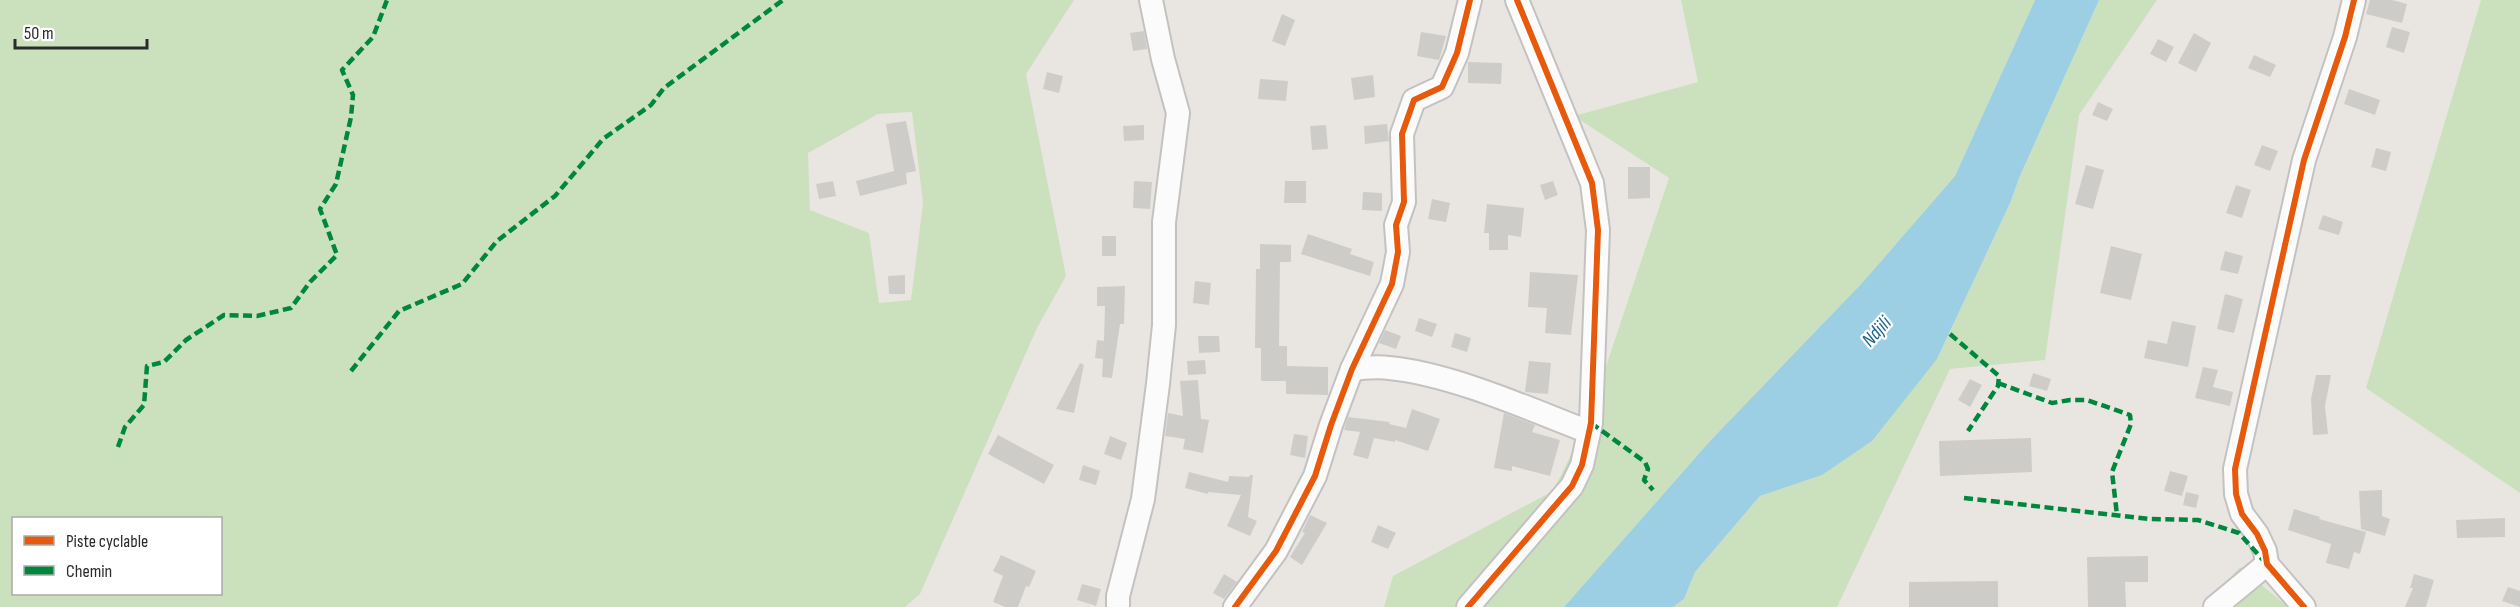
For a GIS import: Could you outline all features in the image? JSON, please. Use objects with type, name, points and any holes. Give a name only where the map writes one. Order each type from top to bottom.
[{"type":"street","points":[[1118,607],[1118,596],[1143,499],[1158,384],[1164,325],[1164,222],[1178,113],[1163,58],[1151,0]]},
{"type":"street","points":[[1235,607],[1276,551],[1315,476],[1352,369],[1392,284],[1398,252],[1396,225],[1404,202],[1402,134],[1414,100],[1442,87],[1457,53],[1470,0]]},
{"type":"street","points":[[1468,607],[1572,486],[1582,465],[1589,432],[1599,230],[1597,206],[1592,183],[1517,0]]},
{"type":"street","points":[[2304,607],[2267,564],[2265,551],[2257,534],[2242,514],[2236,494],[2235,469],[2304,159],[2354,0]]},
{"type":"street","points":[[1352,369],[1387,367],[1423,374],[1497,397],[1589,432]]},
{"type":"street","points":[[2216,607],[2267,564]]},
{"type":"green space","points":[[0,0],[1074,0],[1026,74],[1066,276],[1037,328],[920,594],[905,607],[0,607]],"holes":[[[912,112],[923,203],[911,300],[879,303],[869,233],[810,210],[808,153],[878,114]]]},
{"type":"green space","points":[[1681,0],[2035,0],[1955,176],[1863,282],[1710,441],[1564,607],[1384,607],[1393,576],[1553,491],[1587,423],[1669,178],[1574,116],[1698,82]]},
{"type":"green space","points":[[2099,0],[2157,0],[2079,115],[2045,360],[1950,369],[1837,607],[1673,607],[1684,599],[1695,572],[1760,496],[1822,475],[1937,359],[2011,201],[2019,178]]},
{"type":"green space","points":[[2481,0],[2520,0],[2520,493],[2366,388]]},
{"type":"green space","points":[[2240,567],[2288,607],[2205,607]]},
{"type":"water","name":"Ndjili","points":[[2035,0],[2099,0],[2019,178],[2011,201],[1937,359],[1872,441],[1822,475],[1760,496],[1695,572],[1684,599],[1673,607],[1564,607],[1710,441],[1863,282],[1955,176]]},
{"type":"building","points":[[2370,0],[2392,0],[2407,4],[2402,23],[2366,14]]},
{"type":"building","points":[[1282,14],[1295,20],[1285,46],[1272,41]]},
{"type":"building","points":[[2392,27],[2410,32],[2404,53],[2386,47]]},
{"type":"building","points":[[1144,31],[1147,49],[1133,51],[1130,33]]},
{"type":"building","points":[[1421,32],[1446,36],[1439,60],[1417,56]]},
{"type":"building","points":[[2194,33],[2211,43],[2196,72],[2178,63]]},
{"type":"building","points":[[2158,39],[2174,47],[2166,62],[2150,54]]},
{"type":"building","points":[[2254,55],[2276,65],[2270,77],[2248,68]]},
{"type":"building","points":[[1468,62],[1502,63],[1501,84],[1468,83]]},
{"type":"building","points":[[1047,72],[1063,76],[1059,93],[1043,89]]},
{"type":"building","points":[[1373,75],[1375,97],[1354,100],[1351,78]]},
{"type":"building","points":[[1260,79],[1288,81],[1286,101],[1258,99]]},
{"type":"building","points":[[2349,89],[2380,100],[2375,115],[2344,104]]},
{"type":"building","points":[[2098,102],[2113,109],[2107,121],[2092,115]]},
{"type":"building","points":[[906,121],[916,171],[906,173],[907,184],[860,196],[856,181],[894,171],[886,124]]},
{"type":"building","points":[[1387,124],[1389,141],[1365,144],[1364,126]]},
{"type":"building","points":[[1144,125],[1144,140],[1124,141],[1123,126]]},
{"type":"building","points":[[1326,125],[1328,149],[1312,150],[1310,126]]},
{"type":"building","points":[[2262,145],[2278,151],[2270,171],[2254,165]]},
{"type":"building","points":[[2376,148],[2391,152],[2386,171],[2371,167]]},
{"type":"building","points":[[2086,165],[2104,170],[2093,209],[2075,204]]},
{"type":"building","points":[[1628,167],[1650,167],[1650,198],[1628,199]]},
{"type":"building","points":[[833,181],[836,196],[819,199],[816,184]]},
{"type":"building","points":[[1134,181],[1152,182],[1150,209],[1133,208]]},
{"type":"building","points":[[1285,181],[1306,181],[1306,203],[1284,203]]},
{"type":"building","points":[[1553,181],[1558,195],[1545,200],[1540,185]]},
{"type":"building","points":[[2236,185],[2251,190],[2242,218],[2226,213]]},
{"type":"building","points":[[1363,192],[1382,193],[1382,211],[1362,210]]},
{"type":"building","points":[[1432,199],[1450,203],[1446,222],[1428,219]]},
{"type":"building","points":[[1487,204],[1524,208],[1521,237],[1508,235],[1508,250],[1489,250],[1489,233],[1484,233]]},
{"type":"building","points":[[2323,215],[2343,222],[2339,235],[2318,229]]},
{"type":"building","points":[[1308,234],[1352,249],[1350,254],[1374,262],[1370,276],[1301,254]]},
{"type":"building","points":[[1102,236],[1116,236],[1116,256],[1102,256]]},
{"type":"building","points":[[1260,244],[1291,245],[1291,262],[1280,262],[1279,346],[1287,346],[1287,366],[1328,367],[1328,395],[1286,394],[1286,381],[1261,381],[1261,348],[1255,348],[1256,269],[1260,269]]},
{"type":"building","points":[[2111,246],[2142,254],[2131,300],[2100,293]]},
{"type":"building","points":[[2225,251],[2243,256],[2238,274],[2220,270]]},
{"type":"building","points":[[1530,272],[1578,275],[1571,335],[1545,333],[1547,308],[1528,307]]},
{"type":"building","points":[[905,275],[905,294],[889,294],[888,276]]},
{"type":"building","points":[[1195,281],[1211,283],[1209,305],[1193,303]]},
{"type":"building","points":[[1125,286],[1124,324],[1120,324],[1112,378],[1102,377],[1103,359],[1095,358],[1097,340],[1104,341],[1105,306],[1097,306],[1097,287]]},
{"type":"building","points":[[2225,294],[2243,299],[2234,333],[2217,329]]},
{"type":"building","points":[[1419,318],[1437,324],[1432,337],[1415,331]]},
{"type":"building","points":[[2172,321],[2196,326],[2188,367],[2144,358],[2148,340],[2167,344]]},
{"type":"building","points":[[1385,330],[1401,336],[1396,349],[1379,343]]},
{"type":"building","points":[[1455,333],[1471,338],[1467,352],[1451,347]]},
{"type":"building","points":[[1198,336],[1219,336],[1220,352],[1199,353]]},
{"type":"building","points":[[1205,360],[1206,374],[1188,375],[1187,361]]},
{"type":"building","points":[[1529,361],[1551,363],[1548,394],[1525,392]]},
{"type":"building","points":[[1080,363],[1084,365],[1074,413],[1056,409]]},
{"type":"building","points":[[2203,367],[2218,370],[2213,387],[2233,392],[2230,406],[2195,398]]},
{"type":"building","points":[[2033,373],[2051,379],[2047,391],[2029,386]]},
{"type":"building","points":[[2316,375],[2331,375],[2325,406],[2328,434],[2313,435],[2311,399]]},
{"type":"building","points":[[1970,379],[1982,385],[1970,407],[1958,400]]},
{"type":"building","points":[[1198,380],[1201,419],[1209,420],[1203,453],[1183,449],[1185,439],[1165,436],[1168,413],[1183,416],[1180,381]]},
{"type":"building","points":[[1412,409],[1440,419],[1428,451],[1395,440],[1395,442],[1374,438],[1368,459],[1353,455],[1360,432],[1344,430],[1348,417],[1390,422],[1389,424],[1406,428]]},
{"type":"building","points":[[1504,413],[1535,425],[1532,432],[1560,440],[1550,476],[1512,466],[1512,471],[1494,468]]},
{"type":"building","points":[[1294,434],[1308,436],[1305,458],[1290,455]]},
{"type":"building","points":[[998,435],[1054,465],[1044,484],[988,454]]},
{"type":"building","points":[[1110,436],[1127,443],[1121,460],[1104,454]]},
{"type":"building","points":[[2031,438],[2032,472],[1940,476],[1939,441]]},
{"type":"building","points":[[1083,465],[1100,471],[1096,485],[1079,480]]},
{"type":"building","points":[[2170,471],[2188,476],[2182,496],[2164,491]]},
{"type":"building","points":[[1189,472],[1228,482],[1229,476],[1249,477],[1253,475],[1248,517],[1257,521],[1250,536],[1227,526],[1241,495],[1208,492],[1208,494],[1185,488]]},
{"type":"building","points":[[2382,490],[2382,516],[2390,519],[2385,536],[2361,529],[2359,491]]},
{"type":"building","points":[[2186,492],[2199,495],[2196,508],[2183,505]]},
{"type":"building","points":[[2294,509],[2320,517],[2319,519],[2366,532],[2360,554],[2354,552],[2349,569],[2326,563],[2331,544],[2288,530]]},
{"type":"building","points":[[1310,515],[1327,523],[1302,565],[1290,557],[1305,533],[1302,532]]},
{"type":"building","points":[[2505,518],[2505,537],[2457,538],[2456,520]]},
{"type":"building","points":[[1378,525],[1396,533],[1388,549],[1371,542]]},
{"type":"building","points":[[1001,555],[1036,571],[1029,587],[1026,586],[1018,607],[1005,607],[993,602],[1003,576],[993,571]]},
{"type":"building","points":[[2148,556],[2148,582],[2125,582],[2126,607],[2088,607],[2087,557]]},
{"type":"building","points":[[1224,574],[1237,582],[1224,599],[1213,593]]},
{"type":"building","points":[[2414,574],[2434,580],[2426,607],[2405,607],[2413,588],[2410,588]]},
{"type":"building","points":[[1998,581],[1998,607],[1909,607],[1909,582]]},
{"type":"building","points":[[1082,584],[1101,589],[1096,606],[1077,600]]},
{"type":"building","points":[[2508,587],[2520,591],[2520,607],[2502,601]]},
{"type":"marked path","points":[[118,447],[125,427],[144,405],[147,366],[164,362],[186,340],[224,315],[257,316],[291,308],[310,282],[337,255],[320,209],[336,184],[351,117],[353,95],[342,70],[373,37],[387,0]]},
{"type":"marked path","points":[[351,371],[399,311],[462,284],[497,241],[555,196],[603,139],[651,105],[664,88],[783,0]]},
{"type":"marked path","points":[[1950,334],[1999,376],[1998,386],[1968,431]]},
{"type":"marked path","points":[[1998,383],[2052,403],[2087,400],[2130,415],[2131,424],[2112,472],[2117,515]]},
{"type":"marked path","points":[[1591,423],[1645,462],[1648,469],[1644,480],[1653,490]]},
{"type":"marked path","points":[[1964,498],[2149,519],[2198,520],[2239,533],[2263,560]]},
{"type":"cycle path","points":[[1235,607],[1276,551],[1315,476],[1352,369],[1392,284],[1398,252],[1396,225],[1404,202],[1402,134],[1414,100],[1442,87],[1457,53],[1470,0]]},
{"type":"cycle path","points":[[1468,607],[1572,486],[1582,465],[1591,423],[1598,230],[1592,183],[1517,0]]},
{"type":"cycle path","points":[[2304,607],[2267,564],[2265,551],[2257,534],[2242,514],[2236,494],[2235,469],[2304,160],[2345,37],[2354,0]]}]
